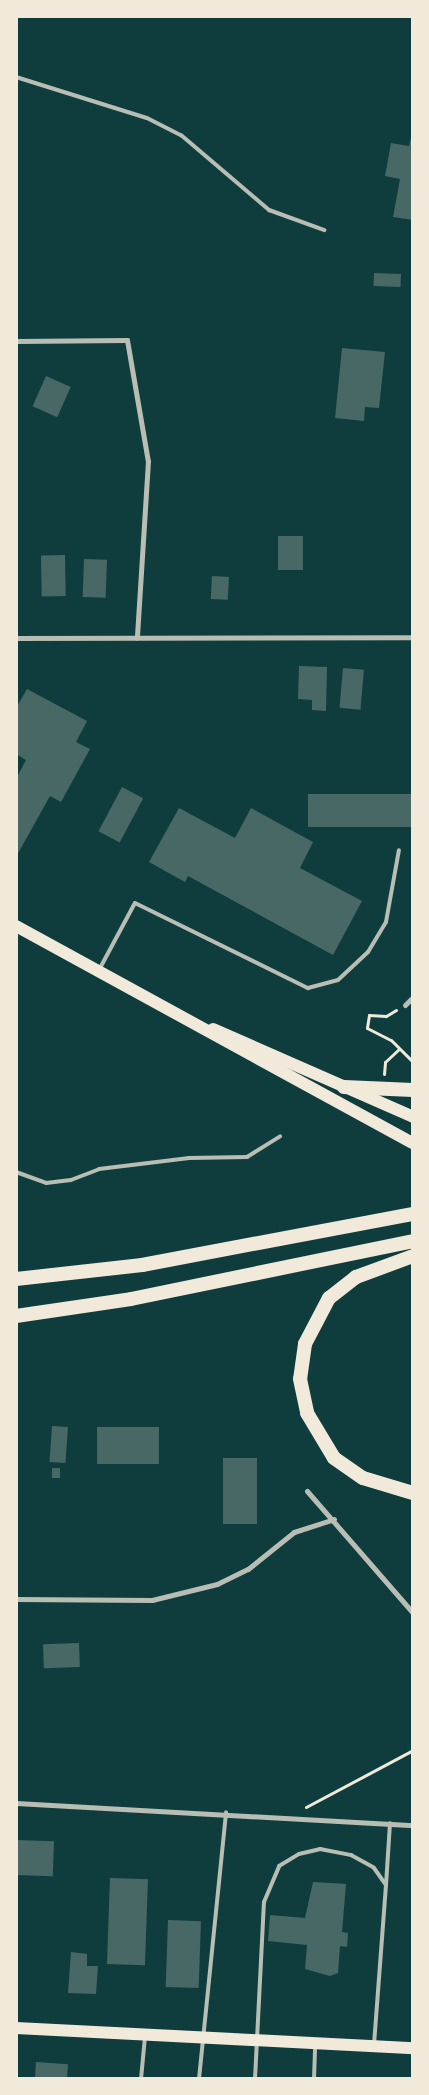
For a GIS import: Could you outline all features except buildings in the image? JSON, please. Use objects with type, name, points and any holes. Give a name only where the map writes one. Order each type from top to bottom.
[{"type":"highway","points":[[344,1087],[413,1090]]},
{"type":"highway","points":[[16,1279],[142,1265],[413,1214]]},
{"type":"highway","points":[[16,1316],[131,1299],[412,1241]]},
{"type":"highway","points":[[413,1256],[356,1277],[329,1298],[305,1344],[300,1379],[310,1421],[334,1458],[363,1478],[413,1493]]},
{"type":"main road","points":[[16,926],[182,1019],[413,1143]]},
{"type":"main road","points":[[182,1019],[237,1036],[344,1087],[413,1117]]},
{"type":"main road","points":[[16,2028],[413,2048]]},
{"type":"street","points":[[16,340],[127,340],[148,461],[136,638]]},
{"type":"street","points":[[16,638],[413,637]]},
{"type":"street","points":[[406,1005],[413,997]]},
{"type":"street","points":[[307,1491],[413,1613]]},
{"type":"street","points":[[16,1599],[152,1600],[233,1578],[294,1532],[334,1520]]},
{"type":"street","points":[[16,1803],[226,1812],[413,1825]]},
{"type":"lane","points":[[16,77],[156,122],[181,135],[269,210],[324,230]]},
{"type":"lane","points":[[98,972],[135,903],[308,988],[338,980],[368,952],[386,922],[399,850]]},
{"type":"lane","points":[[16,1172],[46,1183],[71,1180],[99,1169],[189,1158],[247,1157],[280,1136]]},
{"type":"lane","points":[[199,2079],[206,2038],[226,1812]]},
{"type":"lane","points":[[373,2046],[390,1823]]},
{"type":"lane","points":[[255,2079],[261,1925],[264,1902],[280,1866],[299,1854],[320,1849],[351,1855],[374,1868],[386,1885]]},
{"type":"lane","points":[[141,2079],[146,2034]]},
{"type":"lane","points":[[314,2079],[315,2043]]},
{"type":"path","points":[[406,1005],[386,1016],[366,1018],[367,1028],[390,1040],[398,1050],[413,1062]]},
{"type":"path","points":[[383,1080],[385,1062],[398,1050]]},
{"type":"path","points":[[290,1816],[413,1750]]}]
